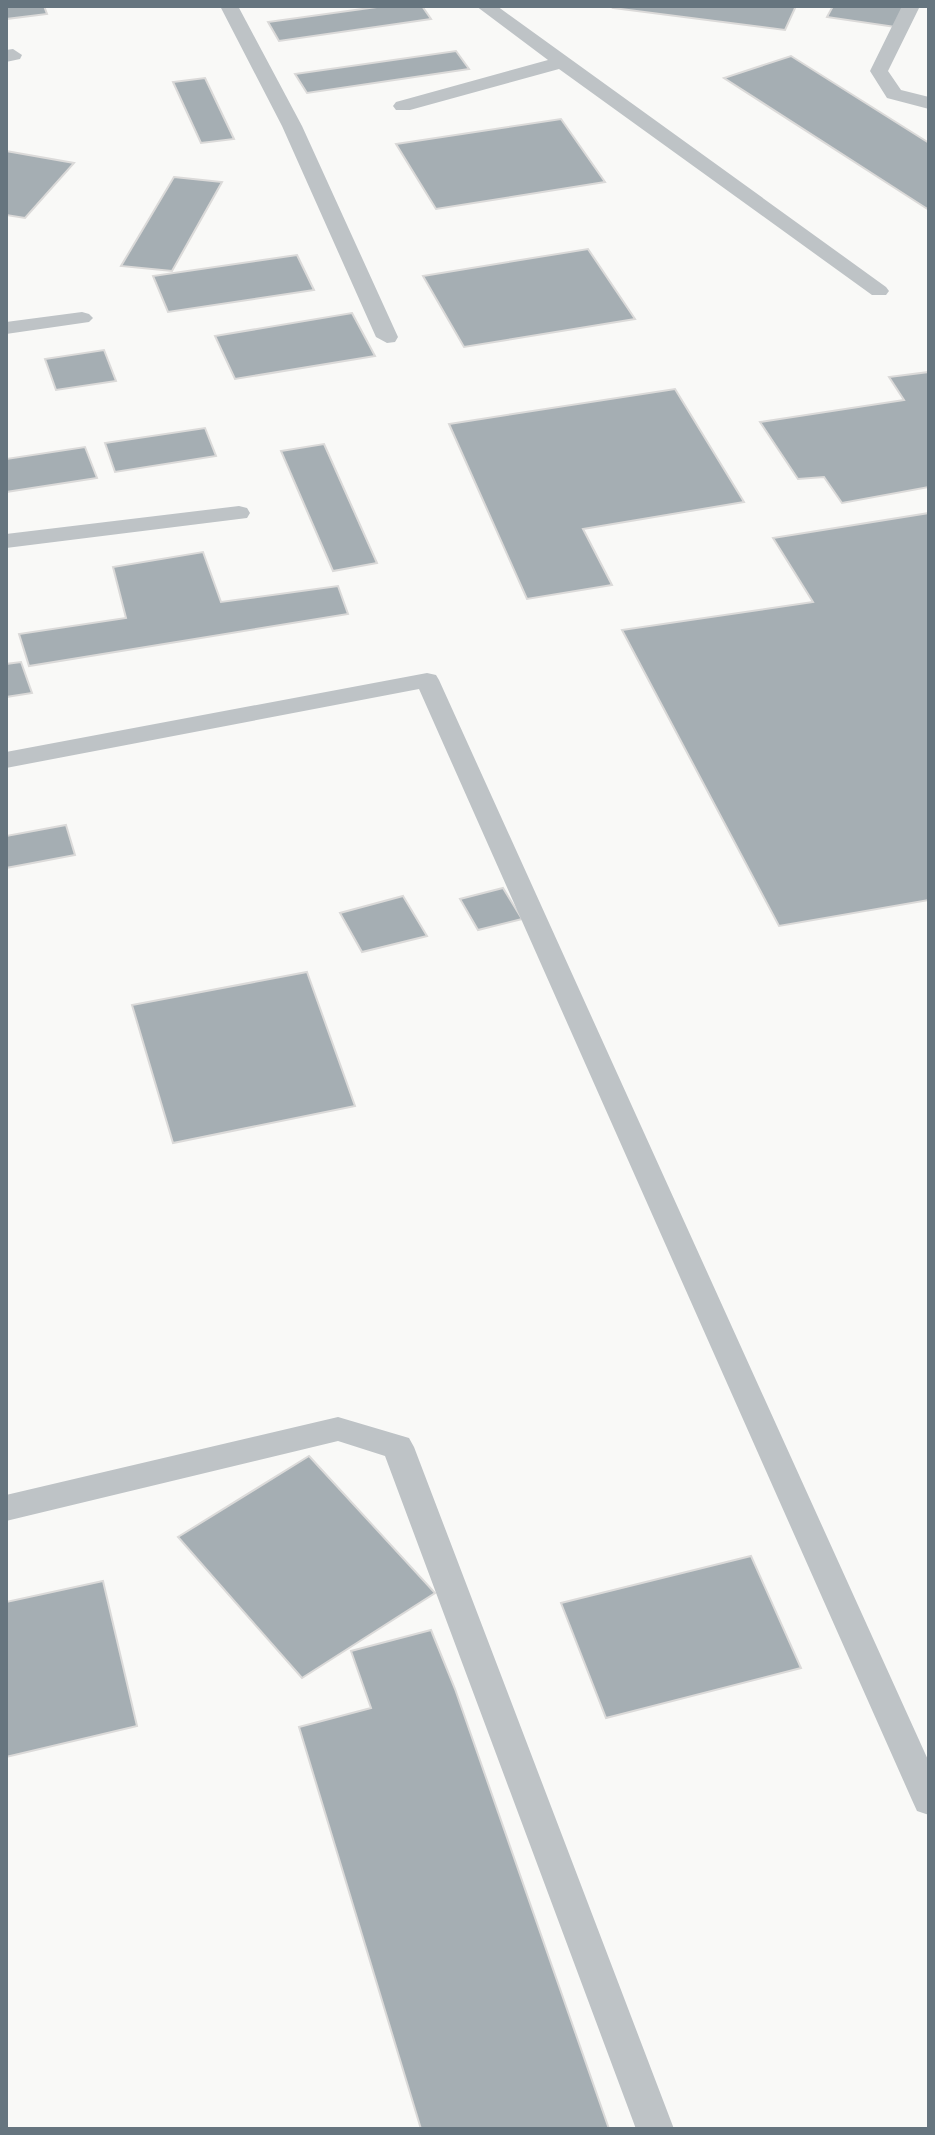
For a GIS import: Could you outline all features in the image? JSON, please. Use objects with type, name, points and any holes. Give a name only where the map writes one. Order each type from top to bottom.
[{"type":"lane","points":[[229,6],[292,126],[387,337]]},
{"type":"lane","points":[[485,6],[879,291]]},
{"type":"lane","points":[[911,6],[879,71],[894,94],[929,103]]},
{"type":"lane","points":[[403,106],[562,62]]},
{"type":"lane","points":[[6,328],[82,318]]},
{"type":"lane","points":[[6,541],[239,513]]},
{"type":"lane","points":[[6,760],[427,680],[929,1800]]},
{"type":"lane","points":[[6,1508],[338,1429],[398,1447],[655,2129]]},
{"type":"building","points":[[6,6],[44,6],[47,14],[6,19]]},
{"type":"building","points":[[384,6],[422,6],[431,19],[279,41],[268,22]]},
{"type":"building","points":[[614,6],[796,6],[785,30]]},
{"type":"building","points":[[833,6],[906,6],[895,27],[827,17]]},
{"type":"building","points":[[456,51],[469,69],[307,93],[295,74]]},
{"type":"building","points":[[791,56],[929,143],[929,210],[724,78]]},
{"type":"building","points":[[205,78],[234,139],[201,143],[173,82]]},
{"type":"building","points":[[561,119],[605,182],[436,209],[396,144]]},
{"type":"building","points":[[6,151],[74,163],[25,218],[6,215]]},
{"type":"building","points":[[174,177],[222,182],[172,271],[121,266]]},
{"type":"building","points":[[588,249],[635,319],[464,347],[423,276]]},
{"type":"building","points":[[297,255],[314,290],[168,312],[153,276]]},
{"type":"building","points":[[352,313],[375,356],[235,379],[215,336]]},
{"type":"building","points":[[104,350],[116,381],[56,390],[45,359]]},
{"type":"building","points":[[929,372],[929,487],[842,503],[824,477],[798,479],[760,422],[904,400],[889,377]]},
{"type":"building","points":[[675,389],[744,502],[583,529],[612,585],[527,599],[449,424]]},
{"type":"building","points":[[205,428],[216,456],[115,472],[105,443]]},
{"type":"building","points":[[324,444],[377,563],[333,571],[281,451]]},
{"type":"building","points":[[85,447],[97,478],[6,492],[6,459]]},
{"type":"building","points":[[929,513],[929,900],[779,926],[622,630],[813,602],[773,538]]},
{"type":"building","points":[[203,552],[221,602],[338,586],[348,614],[29,666],[19,634],[126,618],[113,567]]},
{"type":"building","points":[[21,662],[32,693],[6,697],[6,664]]},
{"type":"building","points":[[66,825],[75,855],[6,868],[6,836]]},
{"type":"building","points":[[503,888],[522,919],[478,930],[460,899]]},
{"type":"building","points":[[403,896],[427,936],[362,952],[340,913]]},
{"type":"building","points":[[307,972],[355,1106],[173,1143],[132,1005]]},
{"type":"building","points":[[309,1456],[435,1593],[302,1678],[178,1537]]},
{"type":"building","points":[[751,1556],[801,1668],[606,1718],[561,1603]]},
{"type":"building","points":[[103,1581],[137,1726],[6,1757],[6,1602]]},
{"type":"building","points":[[431,1630],[455,1689],[609,2129],[421,2129],[299,1727],[371,1708],[351,1651]]}]
